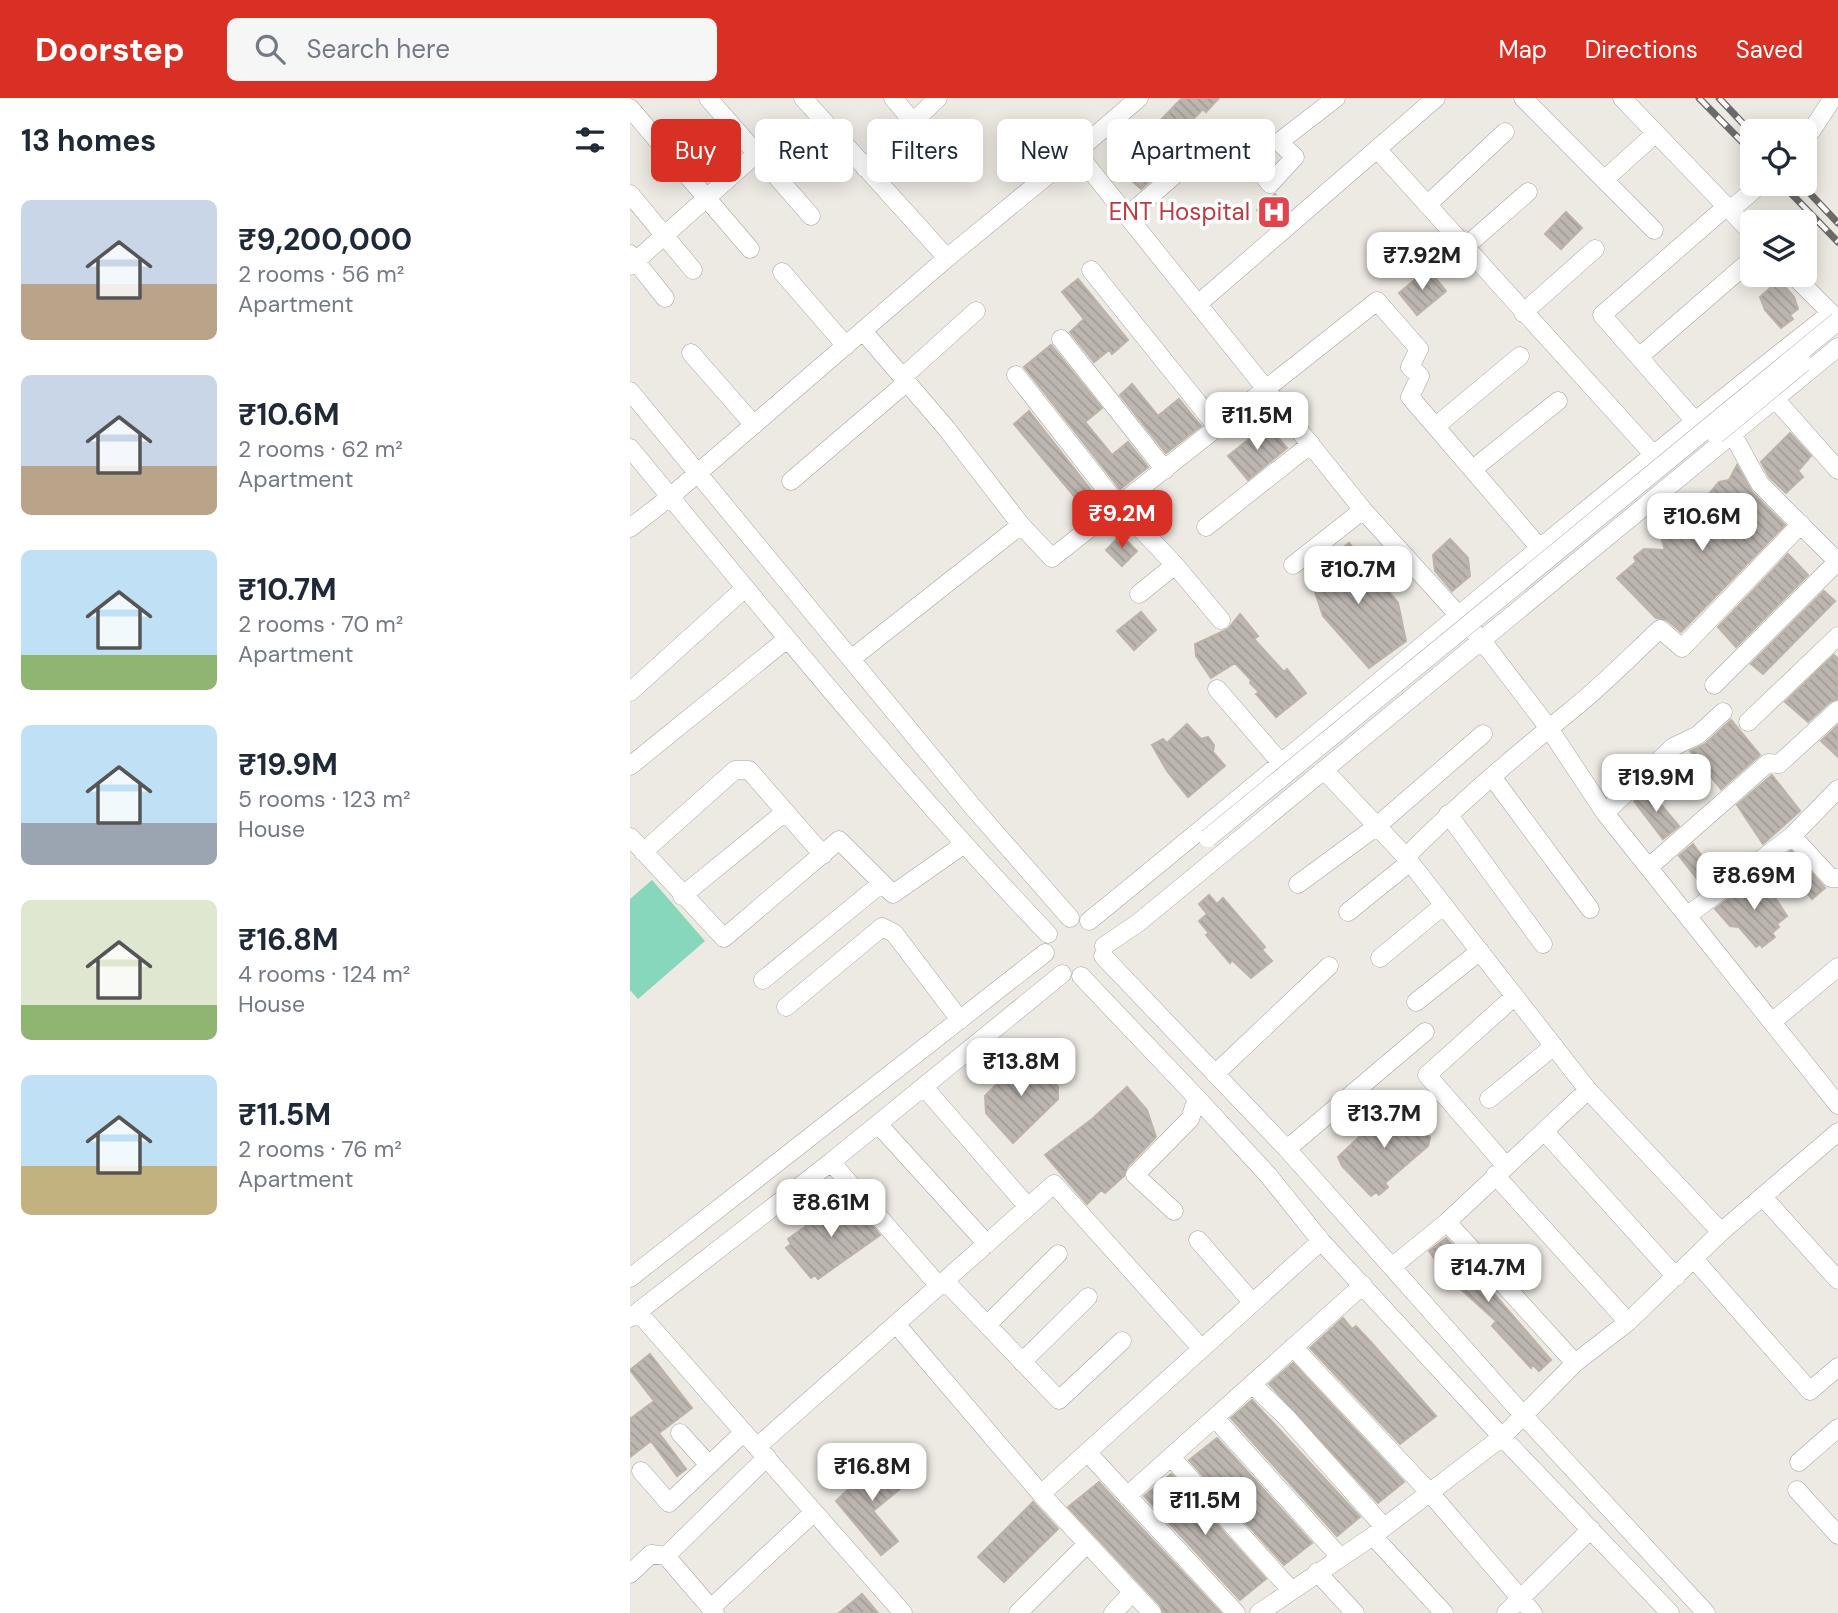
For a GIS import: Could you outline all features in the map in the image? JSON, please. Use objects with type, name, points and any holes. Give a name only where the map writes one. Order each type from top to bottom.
[{"type":"street","points":[[708,98],[755,154]]},
{"type":"street","points":[[803,98],[947,258]]},
{"type":"street","points":[[893,98],[910,119]]},
{"type":"street","points":[[916,119],[937,98]]},
{"type":"street","points":[[1093,137],[1139,98]]},
{"type":"street","points":[[1127,216],[1228,129],[1270,184],[1295,157],[1279,142],[1336,98]]},
{"type":"street","points":[[1198,304],[1436,98]]},
{"type":"street","points":[[1524,98],[1654,230]]},
{"type":"street","points":[[1622,98],[1740,220]]},
{"type":"street","points":[[1809,98],[1828,105],[1817,122]]},
{"type":"street","points":[[630,108],[750,249]]},
{"type":"street","points":[[1427,205],[1505,132]]},
{"type":"street","points":[[1604,180],[1656,132]]},
{"type":"street","points":[[1377,149],[1651,453]]},
{"type":"street","points":[[665,298],[632,260],[755,156]]},
{"type":"street","points":[[1093,173],[1363,510],[1483,642],[1548,727],[1605,813],[1838,1105]]},
{"type":"street","points":[[780,182],[811,216]]},
{"type":"street","points":[[630,528],[670,497],[947,258],[1039,182]]},
{"type":"street","points":[[1465,247],[1528,192]]},
{"type":"street","points":[[630,194],[693,270]]},
{"type":"street","points":[[1694,420],[1602,315],[1745,196]]},
{"type":"street","points":[[1523,313],[1595,249]]},
{"type":"street","points":[[1639,357],[1740,269]]},
{"type":"street","points":[[1091,270],[1219,428]]},
{"type":"street","points":[[782,272],[846,346]]},
{"type":"street","points":[[1805,287],[1836,318]]},
{"type":"street","points":[[863,331],[905,379],[1021,525],[1052,558],[1377,301],[1419,349],[1409,367],[1420,376],[1410,397],[1539,547]]},
{"type":"street","points":[[791,481],[976,311]]},
{"type":"street","points":[[1089,921],[1282,764],[1651,453],[1836,318]]},
{"type":"street","points":[[1138,923],[1174,878],[1208,845],[1836,318]]},
{"type":"street","points":[[1118,897],[1208,845],[1838,335]]},
{"type":"street","points":[[1061,339],[1166,470]]},
{"type":"street","points":[[1706,1613],[1524,1416],[1393,1266],[1103,951],[1097,928],[1089,921],[1070,918],[1060,921],[1048,934],[1045,953],[1054,969],[1062,974],[1081,976],[1098,965],[1103,951],[1483,642],[1838,347]]},
{"type":"street","points":[[691,353],[754,425]]},
{"type":"street","points":[[1436,426],[1520,356]]},
{"type":"street","points":[[1016,375],[1118,505],[1175,565],[1221,620]]},
{"type":"street","points":[[630,391],[851,659],[1070,918]]},
{"type":"street","points":[[1776,400],[1838,470]]},
{"type":"street","points":[[1473,469],[1558,401]]},
{"type":"street","points":[[1714,685],[1838,562],[1760,484],[1733,435]]},
{"type":"street","points":[[1206,527],[1311,444]]},
{"type":"street","points":[[630,448],[787,639],[963,845],[1048,934]]},
{"type":"street","points":[[1293,565],[1363,510]]},
{"type":"street","points":[[1348,912],[1408,859],[1448,814],[1493,778],[1548,727],[1567,715],[1660,629],[1682,648],[1801,524]]},
{"type":"street","points":[[851,659],[1021,525]]},
{"type":"street","points":[[1139,594],[1175,565]]},
{"type":"street","points":[[630,692],[745,588]]},
{"type":"street","points":[[1748,722],[1838,636]]},
{"type":"street","points":[[630,766],[787,639]]},
{"type":"street","points":[[1217,689],[1282,764]]},
{"type":"street","points":[[1649,867],[1768,764],[1779,764],[1838,710]]},
{"type":"street","points":[[1605,813],[1674,747],[1698,735],[1723,712]]},
{"type":"street","points":[[1298,884],[1377,826],[1483,734]]},
{"type":"street","points":[[643,852],[735,770],[749,770],[823,855]]},
{"type":"street","points":[[1324,771],[1408,859],[1588,1090],[1721,1232]]},
{"type":"street","points":[[1493,778],[1590,909]]},
{"type":"street","points":[[1687,915],[1793,836],[1838,789]]},
{"type":"street","points":[[682,896],[785,812]]},
{"type":"street","points":[[1448,814],[1543,944]]},
{"type":"street","points":[[1793,836],[1831,878],[1838,878]]},
{"type":"street","points":[[630,837],[682,896],[724,938],[839,840],[893,894],[963,845]]},
{"type":"street","points":[[763,981],[882,883]]},
{"type":"street","points":[[1380,958],[1444,905]]},
{"type":"street","points":[[786,1007],[882,927],[894,933],[960,1020]]},
{"type":"street","points":[[1416,1002],[1480,951]]},
{"type":"street","points":[[630,1278],[1045,953]]},
{"type":"street","points":[[1215,1074],[1329,966]]},
{"type":"street","points":[[1772,1022],[1831,967]]},
{"type":"street","points":[[903,1613],[763,1451],[634,1315],[831,1162],[1062,974]]},
{"type":"street","points":[[1081,976],[1268,1175],[1321,1241],[1502,1437],[1670,1613]]},
{"type":"street","points":[[1515,996],[1427,1075],[1500,1170],[1628,1322]]},
{"type":"street","points":[[1286,1149],[1425,1032]]},
{"type":"street","points":[[1489,1099],[1554,1046]]},
{"type":"street","points":[[924,1087],[1028,1207]]},
{"type":"street","points":[[1393,1266],[1447,1222],[1588,1090]]},
{"type":"street","points":[[1174,1212],[1135,1175],[1190,1119],[1197,1098]]},
{"type":"street","points":[[877,1124],[986,1244]]},
{"type":"street","points":[[1545,1132],[1676,1278]]},
{"type":"street","points":[[1265,1611],[1431,1493],[1502,1437],[1575,1363],[1628,1322],[1721,1232],[1838,1132]]},
{"type":"street","points":[[831,1162],[942,1283],[987,1325],[1059,1400],[1122,1341]]},
{"type":"street","points":[[666,1556],[763,1451],[896,1324],[1054,1184],[1200,1347]]},
{"type":"street","points":[[1763,1196],[1838,1280]]},
{"type":"street","points":[[1447,1222],[1575,1363]]},
{"type":"street","points":[[1198,1240],[1252,1302]]},
{"type":"street","points":[[1041,1494],[1200,1347],[1321,1241]]},
{"type":"street","points":[[987,1325],[1058,1254]]},
{"type":"street","points":[[1694,1259],[1811,1391],[1838,1367]]},
{"type":"street","points":[[1127,1496],[1363,1285]]},
{"type":"street","points":[[1022,1362],[1087,1297]]},
{"type":"street","points":[[896,1324],[1086,1545],[1152,1613]]},
{"type":"street","points":[[1293,1347],[1431,1493],[1533,1613]]},
{"type":"street","points":[[1253,1385],[1287,1418],[1444,1613]]},
{"type":"street","points":[[1215,1418],[1339,1556]]},
{"type":"street","points":[[1799,1462],[1838,1428]]},
{"type":"street","points":[[641,1471],[669,1503],[744,1432]]},
{"type":"street","points":[[680,1433],[709,1465]]},
{"type":"street","points":[[1088,1453],[1236,1613]]},
{"type":"street","points":[[1171,1458],[1291,1590]]},
{"type":"street","points":[[1797,1490],[1838,1535]]},
{"type":"street","points":[[632,1566],[651,1554],[666,1556],[713,1611],[814,1511]]},
{"type":"street","points":[[1506,1613],[1591,1529]]},
{"type":"street","points":[[1018,1613],[1086,1545]]},
{"type":"street","points":[[1317,1572],[1355,1613]]},
{"type":"street","points":[[1113,1613],[1132,1593]]},
{"type":"green space","points":[[652,880],[705,941],[638,999],[630,990],[630,899]]},
{"type":"building","points":[[1182,98],[1219,98],[1206,112],[1203,109],[1193,119],[1162,119]]},
{"type":"building","points":[[1133,182],[1149,182],[1141,189]]},
{"type":"building","points":[[1275,194],[1289,210],[1271,226],[1257,210]]},
{"type":"building","points":[[1566,212],[1582,228],[1561,249],[1545,234]]},
{"type":"building","points":[[1428,269],[1446,291],[1417,315],[1399,293]]},
{"type":"building","points":[[1078,279],[1128,340],[1112,354],[1109,350],[1094,362],[1070,332],[1084,319],[1062,292]]},
{"type":"building","points":[[1771,287],[1785,287],[1794,297],[1798,309],[1790,315],[1793,319],[1781,328],[1765,310],[1760,297]]},
{"type":"building","points":[[1051,345],[1102,408],[1085,422],[1112,455],[1128,442],[1148,467],[1120,489],[1024,367]]},
{"type":"building","points":[[1132,384],[1158,416],[1179,399],[1201,426],[1166,453],[1120,395]]},
{"type":"building","points":[[1029,411],[1102,504],[1089,514],[1014,424]]},
{"type":"building","points":[[1267,425],[1287,448],[1248,480],[1228,456]]},
{"type":"building","points":[[1790,433],[1811,456],[1798,471],[1803,477],[1786,493],[1769,477],[1761,462]]},
{"type":"building","points":[[1737,465],[1752,492],[1785,525],[1681,632],[1667,620],[1656,618],[1617,578],[1636,562],[1634,557],[1644,549],[1665,550],[1660,534],[1686,521],[1684,517],[1697,504],[1708,503],[1708,495],[1719,482],[1729,480]]},
{"type":"building","points":[[1121,535],[1137,551],[1122,566],[1106,550]]},
{"type":"building","points":[[1450,539],[1468,558],[1470,576],[1452,591],[1435,571],[1433,555]]},
{"type":"building","points":[[1349,543],[1398,603],[1406,641],[1369,668],[1323,616],[1309,574]]},
{"type":"building","points":[[1788,554],[1808,575],[1736,647],[1718,627]]},
{"type":"building","points":[[1824,591],[1835,601],[1763,674],[1751,664]]},
{"type":"building","points":[[1141,612],[1156,630],[1134,650],[1117,631]]},
{"type":"building","points":[[1240,614],[1258,636],[1254,639],[1284,672],[1287,669],[1306,693],[1276,717],[1256,694],[1259,692],[1250,683],[1251,680],[1235,663],[1211,678],[1196,656],[1195,644],[1228,629]]},
{"type":"building","points":[[1834,655],[1838,659],[1838,699],[1830,702],[1808,722],[1785,702]]},
{"type":"building","points":[[1731,720],[1760,755],[1721,789],[1690,751],[1705,744]]},
{"type":"building","points":[[1187,724],[1201,739],[1208,737],[1214,745],[1213,752],[1225,766],[1188,797],[1167,771],[1152,745],[1163,739],[1167,743]]},
{"type":"building","points":[[1838,725],[1838,757],[1821,741]]},
{"type":"building","points":[[1772,775],[1800,811],[1763,844],[1737,805]]},
{"type":"building","points":[[1647,788],[1679,826],[1663,839],[1634,801]]},
{"type":"building","points":[[1693,844],[1718,878],[1707,886],[1700,878],[1698,880],[1679,856]]},
{"type":"building","points":[[1791,851],[1825,888],[1812,899],[1781,859]]},
{"type":"building","points":[[1760,875],[1787,916],[1777,924],[1779,927],[1772,933],[1775,937],[1762,947],[1760,944],[1756,947],[1739,927],[1730,926],[1715,909]]},
{"type":"building","points":[[1209,895],[1217,904],[1223,898],[1265,947],[1262,950],[1272,961],[1251,978],[1232,960],[1230,963],[1206,935],[1209,933],[1199,921],[1207,914],[1199,904]]},
{"type":"building","points":[[1027,1054],[1058,1087],[1058,1099],[1013,1143],[986,1113],[985,1096]]},
{"type":"building","points":[[1127,1087],[1147,1110],[1156,1137],[1127,1167],[1124,1176],[1105,1193],[1101,1190],[1087,1204],[1045,1155],[1092,1119]]},
{"type":"building","points":[[1396,1102],[1430,1137],[1428,1146],[1385,1183],[1388,1187],[1379,1195],[1376,1192],[1371,1196],[1342,1166],[1338,1157]]},
{"type":"building","points":[[846,1197],[880,1235],[818,1279],[815,1275],[811,1278],[786,1248],[791,1244],[788,1239]]},
{"type":"building","points":[[1446,1238],[1551,1360],[1539,1371],[1532,1364],[1531,1368],[1492,1326],[1496,1321],[1437,1268],[1439,1265],[1429,1251]]},
{"type":"building","points":[[1343,1318],[1352,1329],[1356,1326],[1436,1416],[1400,1444],[1310,1348]]},
{"type":"building","points":[[650,1354],[692,1408],[659,1433],[686,1469],[677,1476],[651,1441],[630,1457],[630,1419],[654,1401],[630,1370]]},
{"type":"building","points":[[1293,1363],[1404,1482],[1378,1503],[1269,1384]]},
{"type":"building","points":[[1252,1400],[1360,1517],[1337,1536],[1231,1418]]},
{"type":"building","points":[[1217,1438],[1312,1543],[1284,1565],[1189,1460]]},
{"type":"building","points":[[882,1457],[906,1484],[873,1511],[898,1541],[881,1555],[836,1501]]},
{"type":"building","points":[[1171,1474],[1266,1579],[1240,1600],[1144,1496]]},
{"type":"building","points":[[1099,1482],[1221,1613],[1163,1613],[1160,1605],[1068,1507]]},
{"type":"building","points":[[1033,1502],[1058,1529],[1004,1582],[978,1557]]},
{"type":"building","points":[[862,1594],[878,1613],[839,1613]]},
{"type":"railway","points":[[1699,98],[1740,140]]},
{"type":"railway","points":[[1719,98],[1740,120]]},
{"type":"railway","points":[[1794,196],[1838,242]]},
{"type":"railway","points":[[1812,196],[1838,223]]},
{"type":"place","name":"ENT Hospital","points":[[1274,212]]}]
